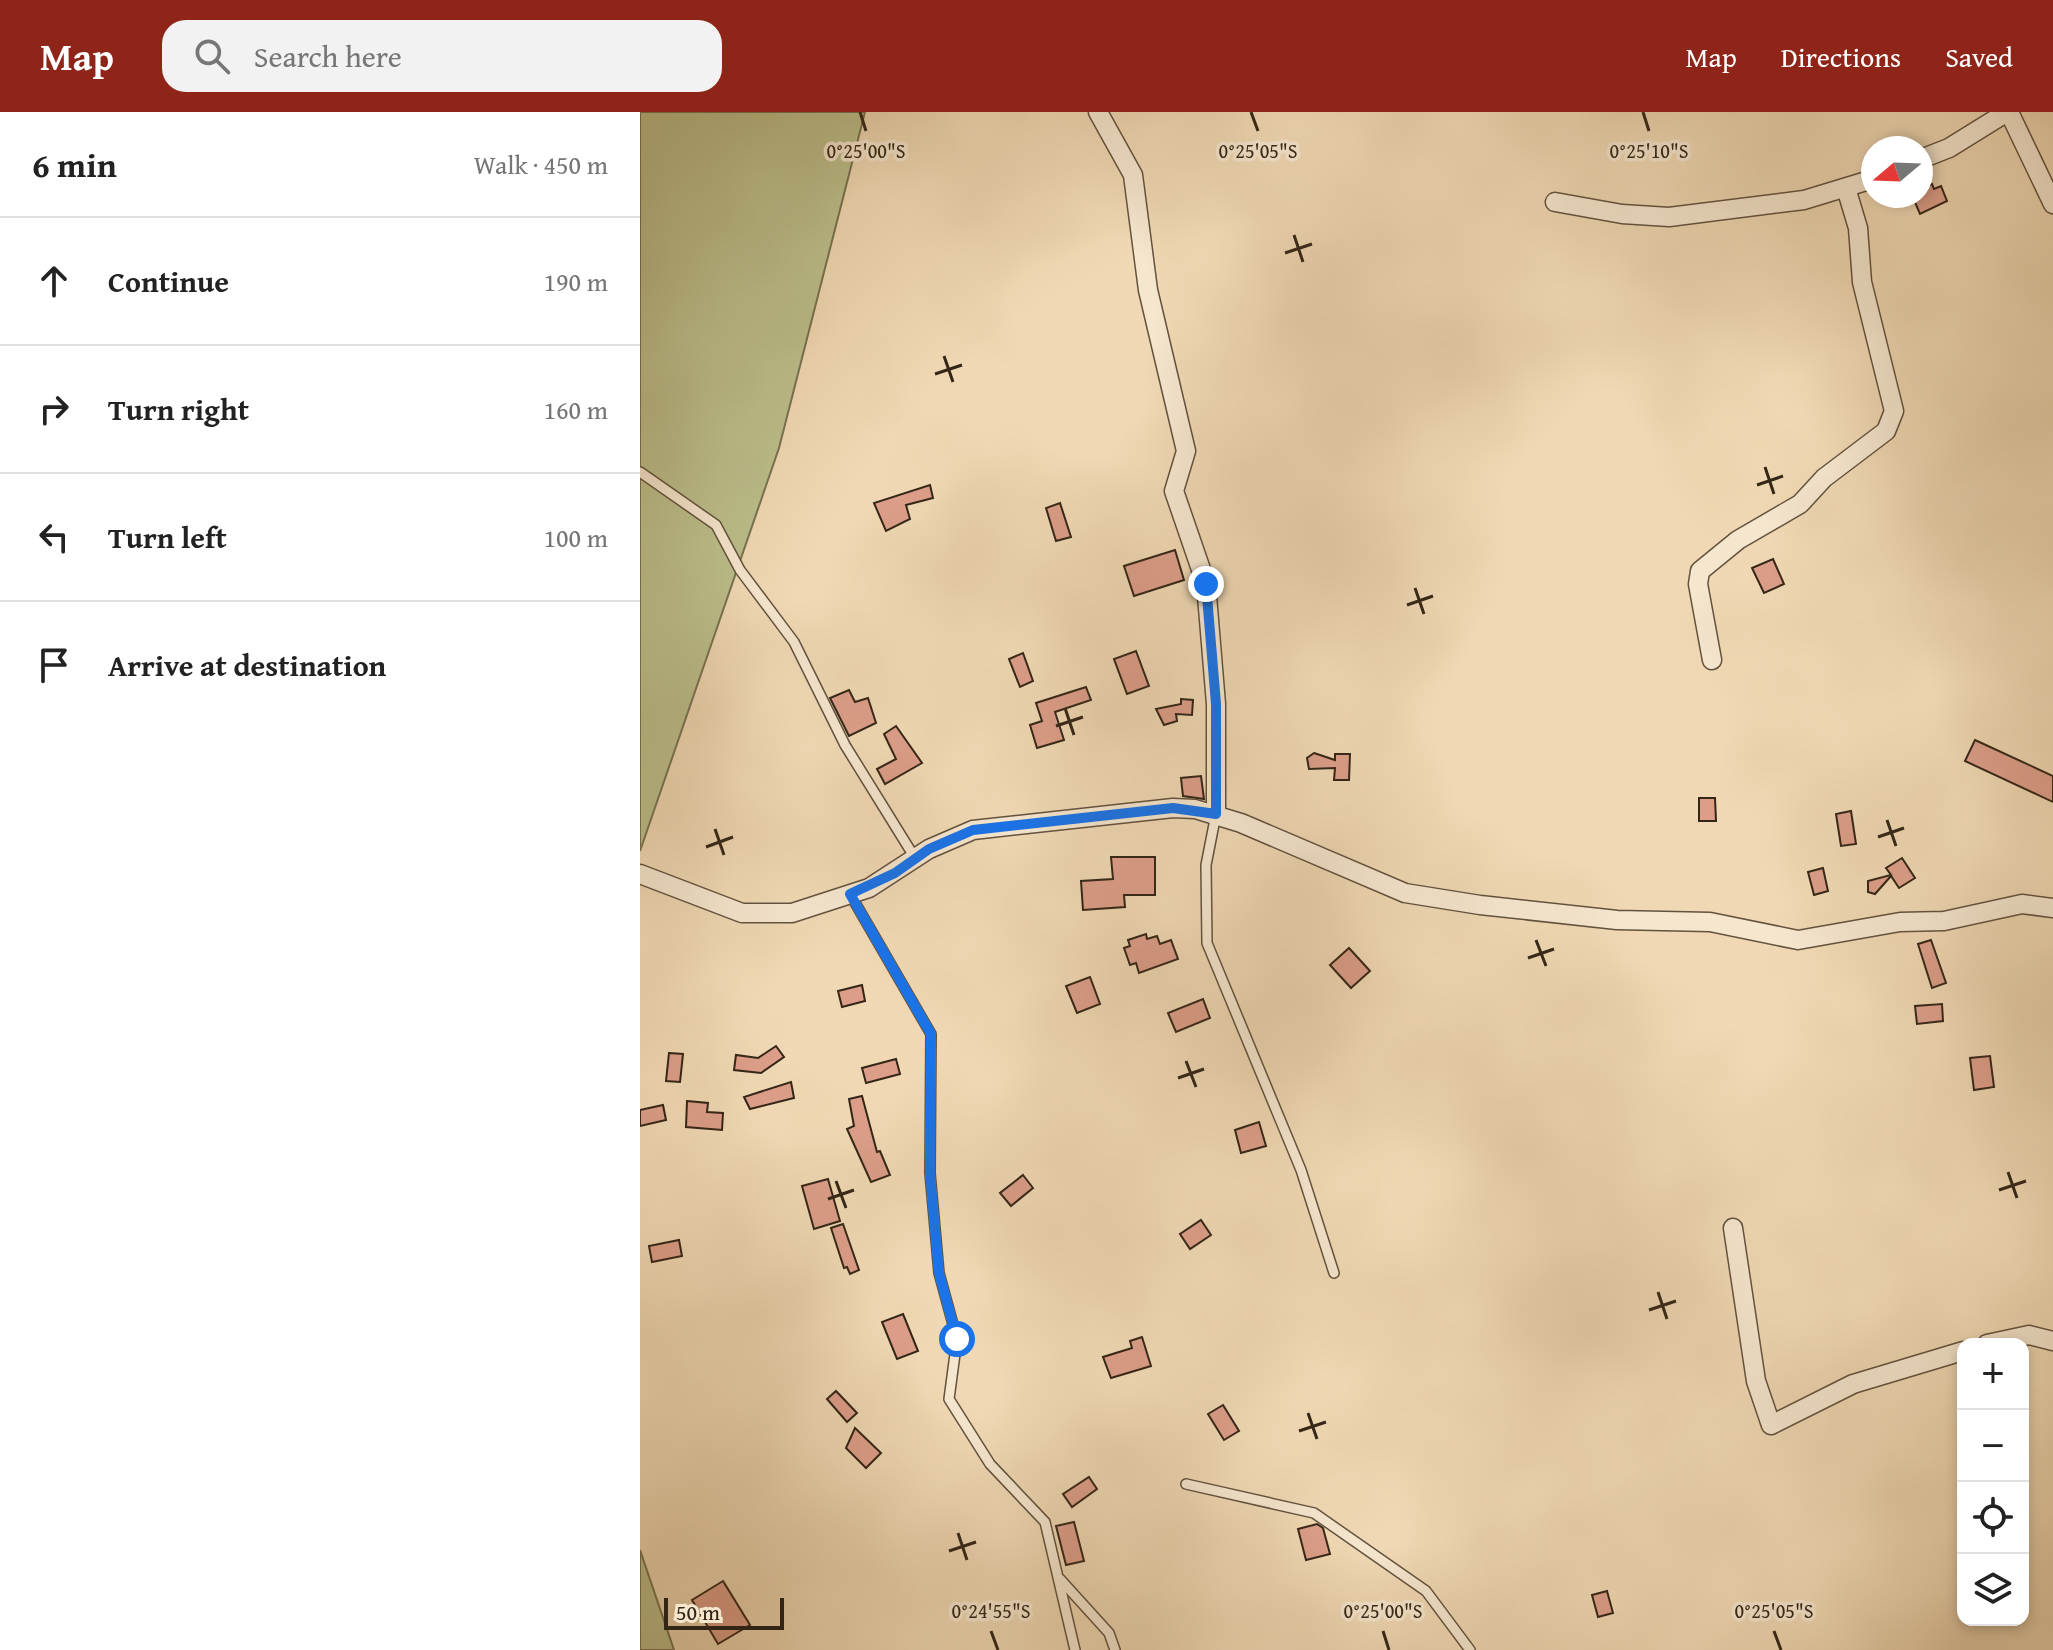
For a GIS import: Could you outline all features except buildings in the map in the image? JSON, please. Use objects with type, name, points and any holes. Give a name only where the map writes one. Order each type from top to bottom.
[{"type":"street","points":[[1098,112],[1133,175],[1148,290],[1186,451],[1174,491],[1206,584],[1216,704],[1216,814]]},
{"type":"street","points":[[1933,154],[2008,112],[2053,204]]},
{"type":"street","points":[[1555,202],[1622,214],[1669,217],[1804,200],[1861,183]]},
{"type":"street","points":[[1712,660],[1698,584],[1700,571],[1738,540],[1800,504],[1824,478],[1891,424],[1894,411],[1862,282],[1858,228],[1846,188]]},
{"type":"street","points":[[640,874],[742,913],[792,913],[869,888],[951,838],[999,824],[1045,824],[1173,808],[1216,814],[1405,893],[1480,905],[1617,920],[1710,922],[1798,940],[1900,922],[1944,921],[2022,904],[2053,908]]},
{"type":"street","points":[[1733,1228],[1756,1381],[1771,1425],[1853,1384],[1957,1353]]},
{"type":"street","points":[[2015,1338],[2029,1335],[2053,1341]]},
{"type":"lane","points":[[640,472],[716,525],[740,570],[794,642],[845,745],[915,858]]},
{"type":"lane","points":[[1216,814],[1206,865],[1207,943],[1301,1170],[1334,1273]]},
{"type":"lane","points":[[850,894],[931,1034],[930,1173],[939,1273],[957,1339],[949,1399],[990,1464],[1045,1522],[1075,1650]]},
{"type":"lane","points":[[1186,1484],[1314,1513],[1426,1591],[1470,1650]]},
{"type":"lane","points":[[1058,1577],[1109,1633],[1115,1650]]},
{"type":"green space","points":[[640,112],[865,112],[779,448],[640,851]]},
{"type":"green space","points":[[640,1550],[674,1650],[640,1650]]},
{"type":"route","points":[[957,1339],[939,1273],[930,1173],[931,1034],[850,894],[869,888],[951,838],[999,824],[1045,824],[1173,808],[1216,814],[1216,704],[1206,584]]}]
